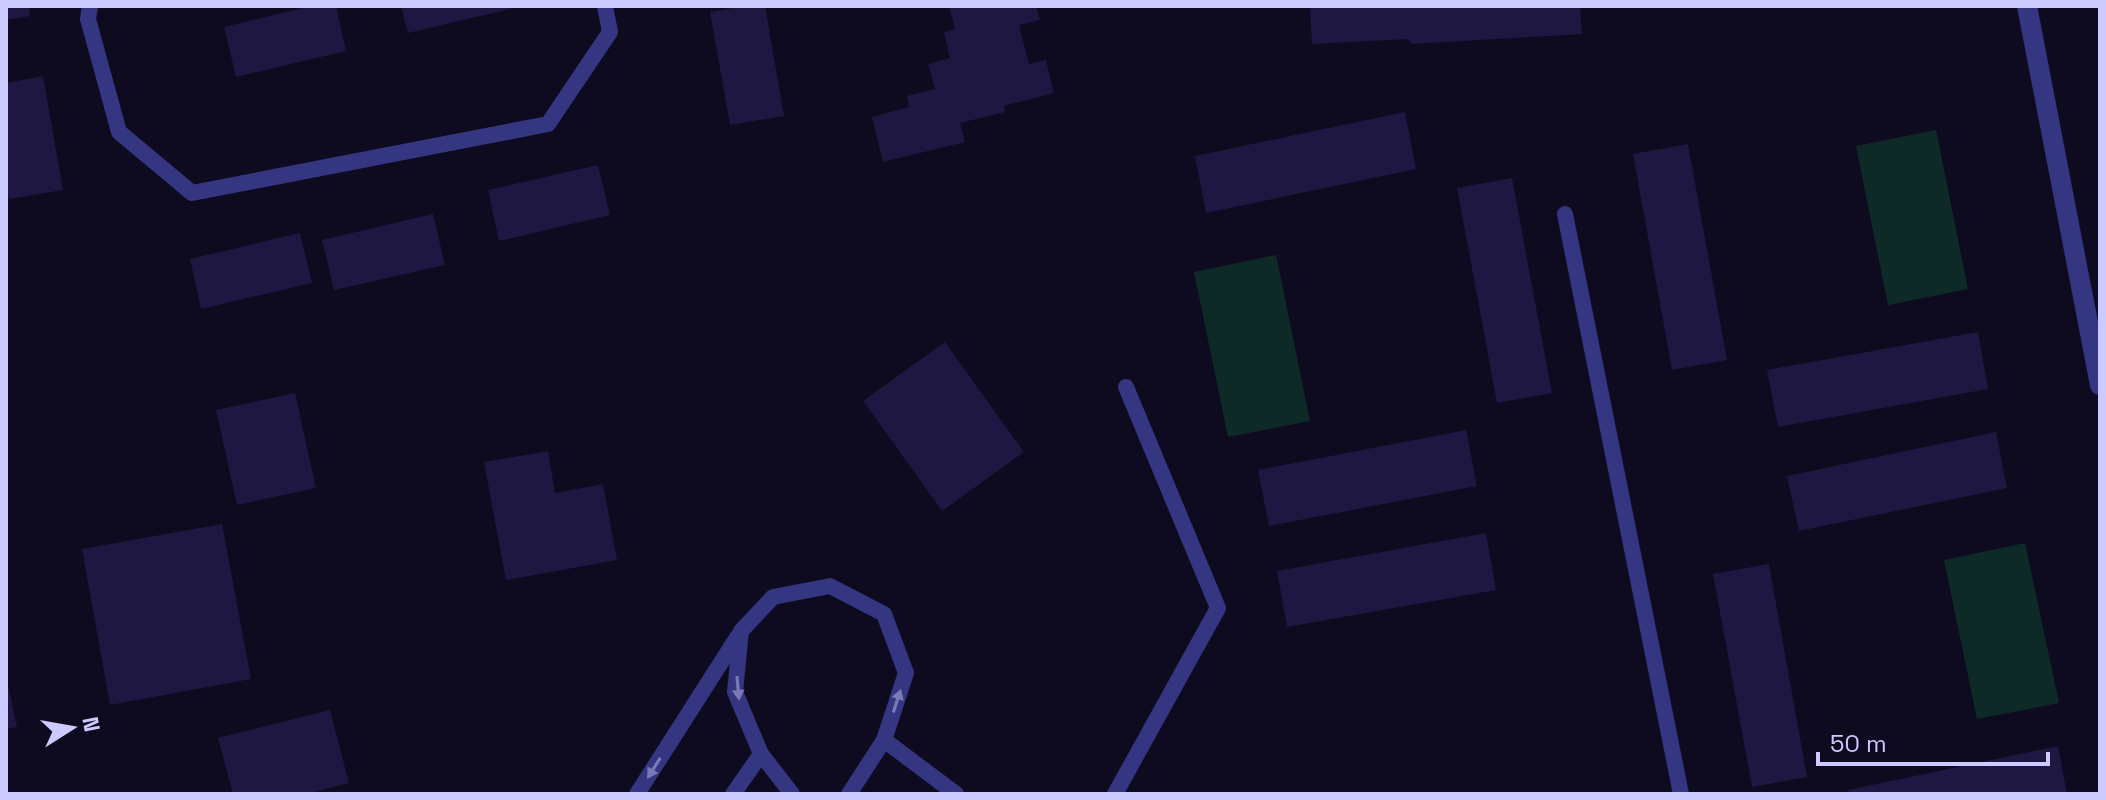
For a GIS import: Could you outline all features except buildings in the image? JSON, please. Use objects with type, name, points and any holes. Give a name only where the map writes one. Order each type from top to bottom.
[{"type":"street","points":[[2027,6],[2094,329],[2100,385]]},
{"type":"lane","points":[[90,6],[88,19],[119,132],[192,193],[548,124],[610,32],[605,6]]},
{"type":"lane","points":[[1565,214],[1681,794]]},
{"type":"lane","points":[[1115,794],[1218,608],[1126,387]]},
{"type":"lane","points":[[637,794],[741,631],[773,597],[830,586],[884,614],[906,673],[884,740],[849,794]]},
{"type":"lane","points":[[741,631],[735,692],[761,754],[792,794]]},
{"type":"lane","points":[[884,740],[958,794]]},
{"type":"lane","points":[[733,794],[761,754]]},
{"type":"green space","points":[[1936,130],[1968,289],[1888,305],[1856,146]]},
{"type":"green space","points":[[1276,255],[1310,421],[1228,437],[1194,272]]},
{"type":"green space","points":[[2025,543],[2059,703],[1977,719],[1944,560]]}]
